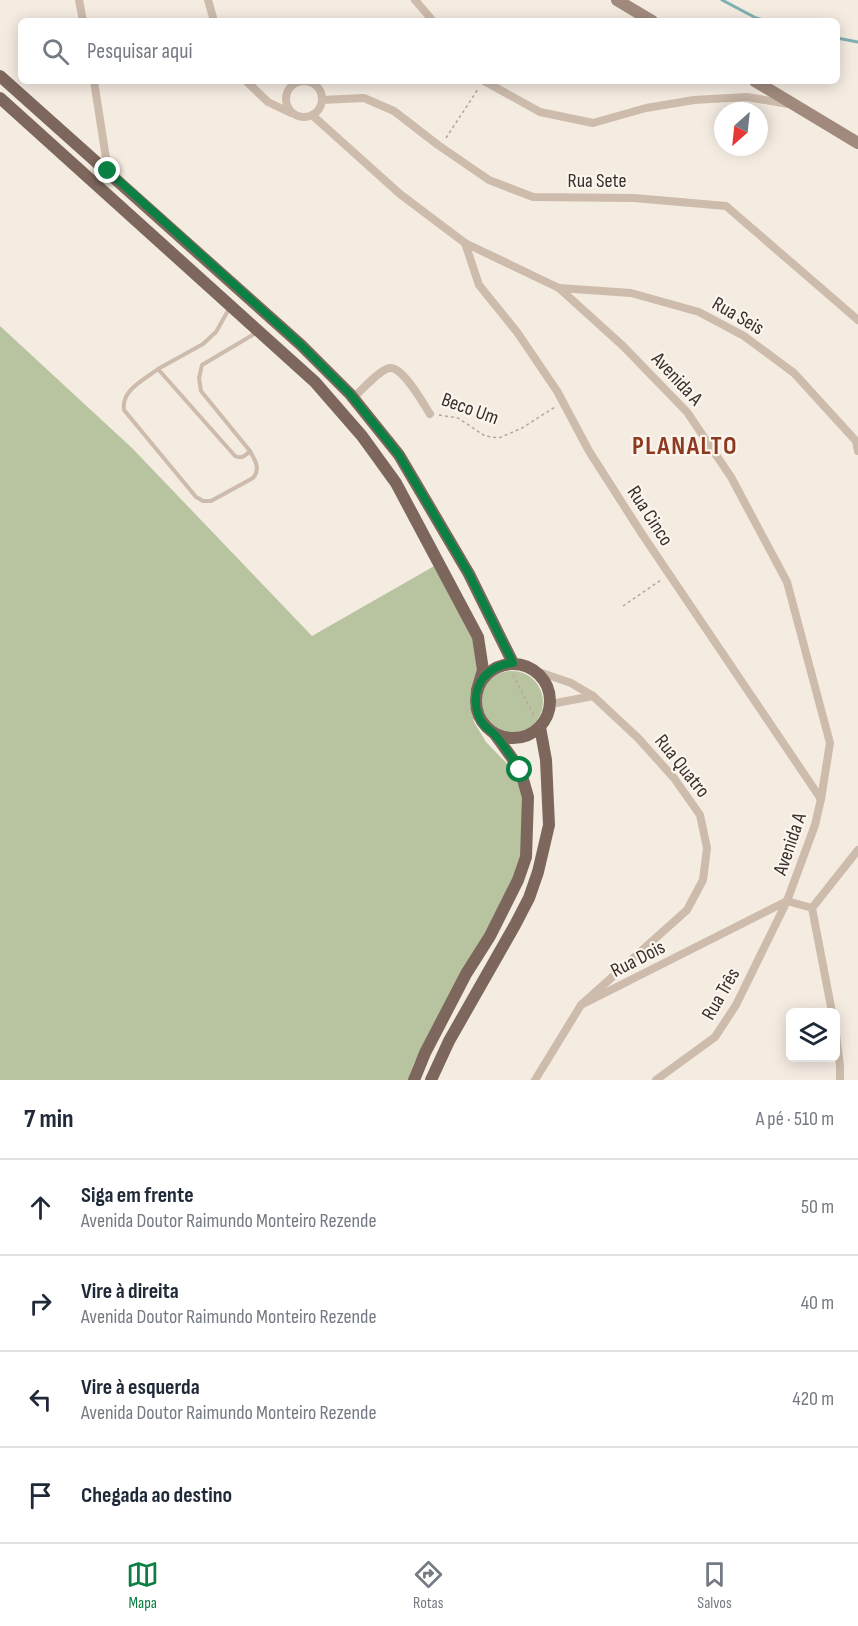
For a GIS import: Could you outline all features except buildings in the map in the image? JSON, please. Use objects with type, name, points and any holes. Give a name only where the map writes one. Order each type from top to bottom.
[{"type":"main road","points":[[0,76],[301,345],[353,398],[399,455],[469,574],[511,663]]},
{"type":"main road","points":[[0,98],[315,382],[362,436],[396,483],[478,637],[483,670],[477,690],[475,703],[484,725],[494,733],[506,738],[518,738],[531,734],[547,717],[550,692],[545,681],[536,671],[525,665],[511,663],[497,666],[488,672],[477,690]]},
{"type":"main road","points":[[431,1080],[449,1041],[515,926],[529,898],[538,872],[549,825],[546,760],[539,728]]},
{"type":"main road","points":[[414,1080],[425,1053],[466,974],[490,936],[518,880],[526,857],[528,798],[520,770],[494,733]]},
{"type":"street","points":[[79,0],[82,18]]},
{"type":"street","points":[[208,0],[213,18]]},
{"type":"street","points":[[416,0],[431,18]]},
{"type":"street","points":[[616,0],[647,18]]},
{"type":"street","points":[[94,84],[108,171]]},
{"type":"street","points":[[249,84],[268,102],[301,117],[312,115],[319,109],[321,94],[314,84]]},
{"type":"street","points":[[291,113],[286,97],[287,91],[295,84]]},
{"type":"street","points":[[489,84],[540,112],[593,123],[646,108],[694,100],[747,97],[796,105]]},
{"type":"street","points":[[760,84],[858,143]]},
{"type":"street","name":"Rua Sete","points":[[322,100],[364,98],[394,111],[440,147],[489,180],[533,197],[634,198],[726,206],[858,320]]},
{"type":"street","name":"Avenida A","points":[[312,115],[400,194],[465,243],[559,288],[622,346],[687,412],[731,477],[787,582],[830,743],[822,799],[815,825],[787,901]]},
{"type":"street","name":"Rua Cinco","points":[[465,243],[478,285],[517,332],[563,402],[589,451],[669,575],[822,799]]},
{"type":"street","name":"Rua Seis","points":[[559,288],[631,293],[699,312],[744,336],[794,373],[856,441],[858,451]]},
{"type":"street","name":"Beco Um","points":[[353,398],[381,372],[390,368],[400,370],[430,414]]},
{"type":"street","name":"Rua Quatro","points":[[536,671],[571,683],[593,696],[638,738],[674,778],[700,815],[707,848],[703,880],[687,910],[582,1005]]},
{"type":"street","points":[[550,705],[593,696]]},
{"type":"street","points":[[831,1008],[812,908],[858,850]]},
{"type":"street","points":[[787,901],[812,908]]},
{"type":"street","name":"Rua Dois","points":[[582,1005],[787,901]]},
{"type":"street","name":"Rua Três","points":[[656,1080],[715,1037],[736,1005],[787,901]]},
{"type":"street","points":[[535,1080],[582,1005]]},
{"type":"street","points":[[839,1062],[840,1080]]},
{"type":"lane","points":[[231,305],[216,332],[203,344],[158,369],[128,392],[123,402],[124,410],[196,497],[203,501],[211,501],[253,478],[258,467],[250,451],[201,391],[199,378],[202,365],[259,331]]},
{"type":"lane","points":[[158,369],[235,456],[243,458],[250,451]]},
{"type":"path","points":[[440,147],[482,84]]},
{"type":"path","name":"Beco Um","points":[[430,414],[458,417],[484,436],[499,438],[522,428],[563,402]]},
{"type":"path","points":[[623,606],[669,575]]},
{"type":"path","points":[[511,663],[539,728]]},
{"type":"green space","points":[[0,326],[132,448],[312,636],[436,565],[477,645],[476,683],[470,703],[474,722],[486,742],[517,774],[525,796],[524,850],[487,934],[448,997],[414,1063],[408,1080],[0,1080]]},
{"type":"green space","points":[[506,671],[518,671],[534,680],[541,690],[543,702],[541,714],[534,724],[518,733],[506,733],[495,728],[486,719],[481,708],[481,696],[486,685],[495,676]]},
{"type":"waterway","points":[[722,0],[756,18]]},
{"type":"waterway","points":[[840,39],[858,42]]},
{"type":"district","name":"PLANALTO","points":[[685,446]]},
{"type":"route","points":[[108,171],[301,345],[350,394],[399,455],[469,574],[513,663],[497,666],[488,672],[477,690],[475,703],[484,725],[494,733],[520,770]]}]
